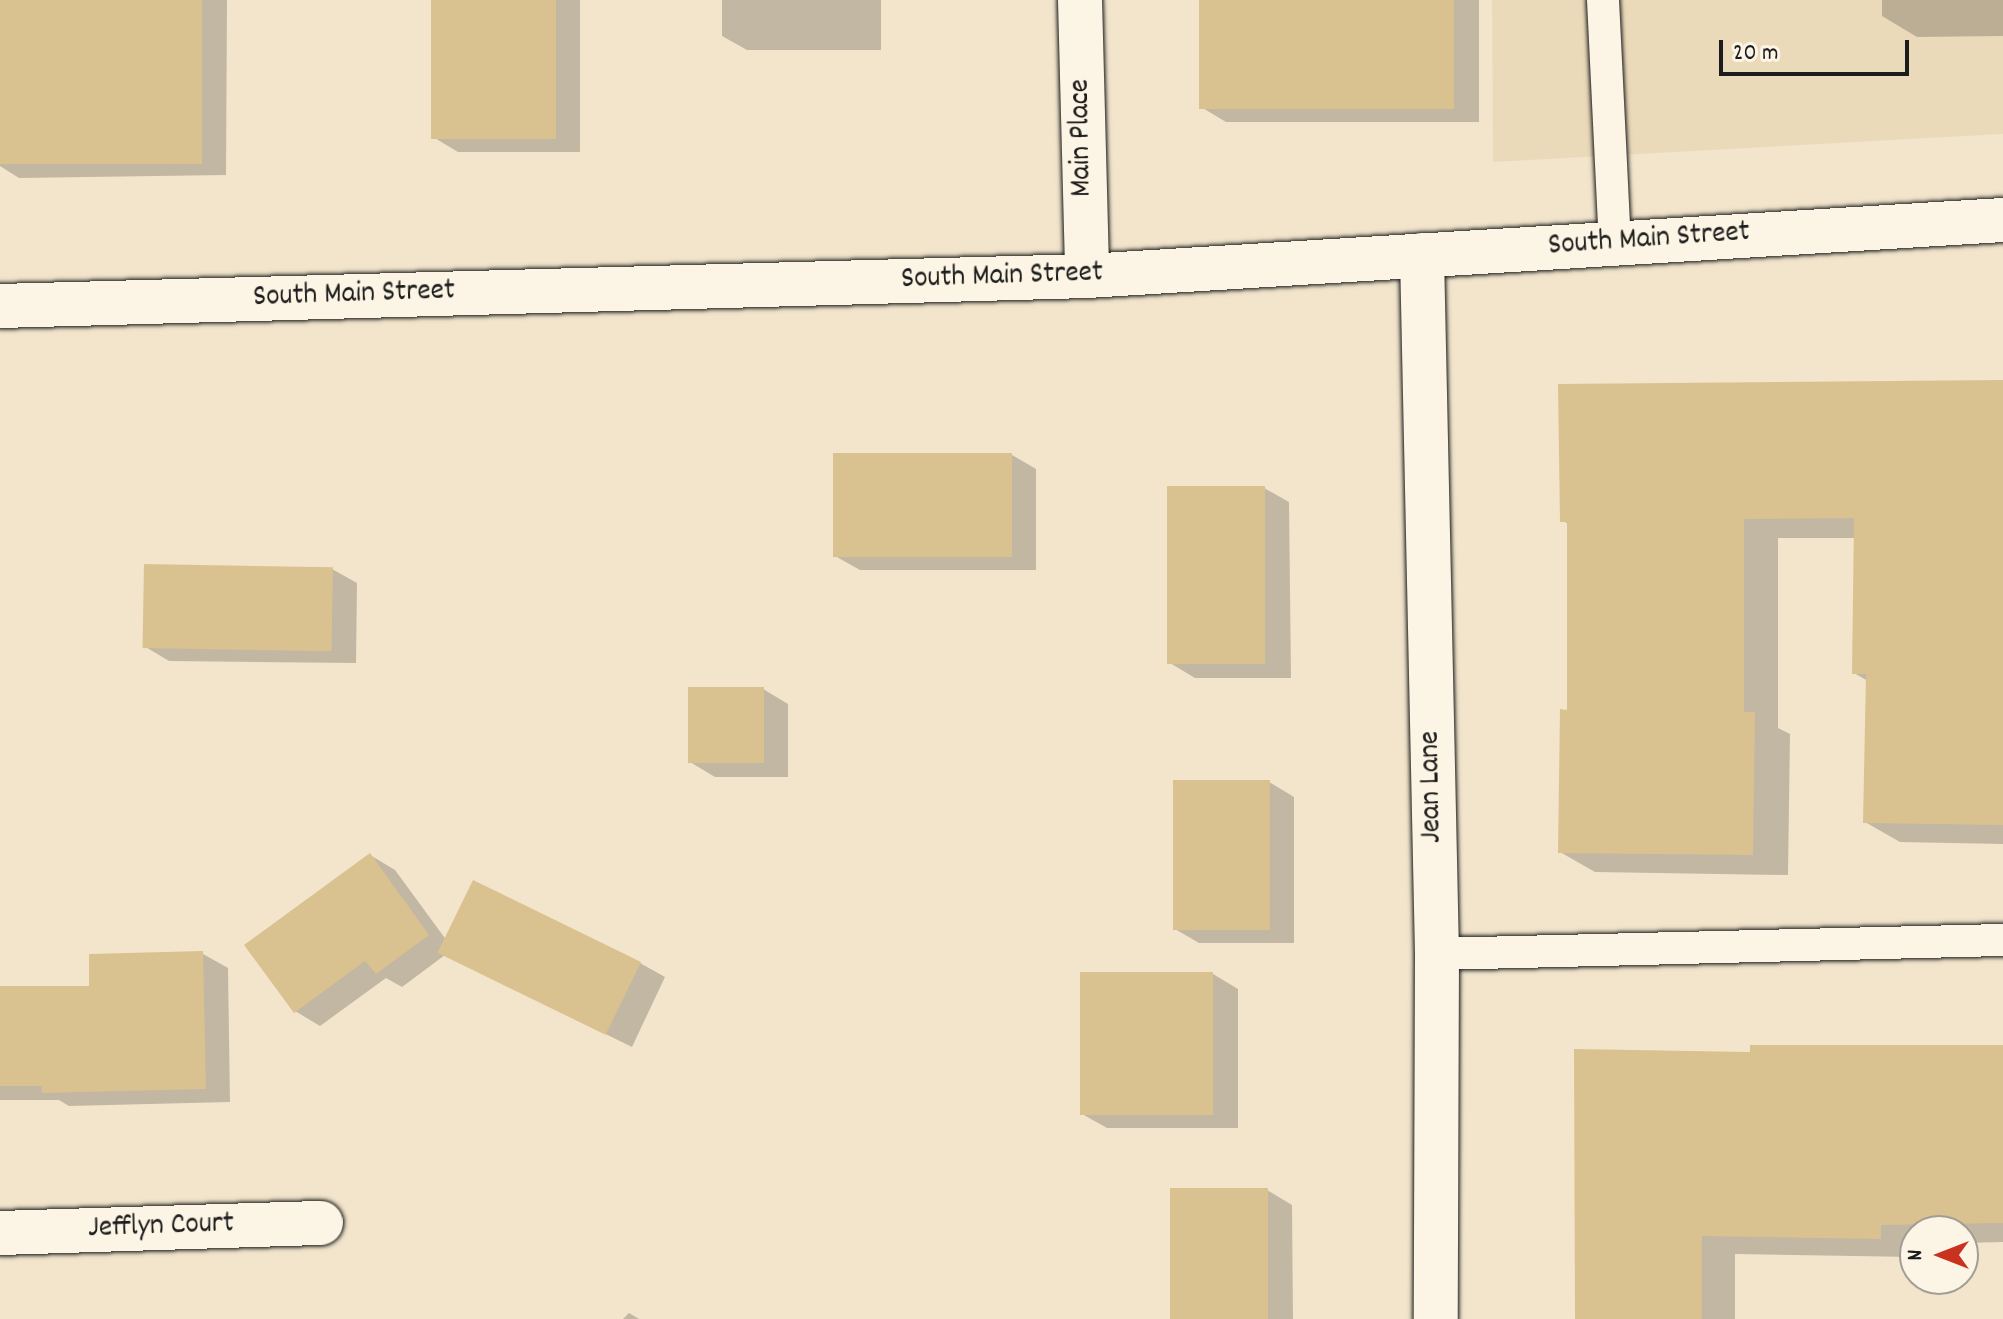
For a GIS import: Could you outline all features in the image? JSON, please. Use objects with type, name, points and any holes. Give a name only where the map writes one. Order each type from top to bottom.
[{"type":"street","name":"Main Place","points":[[1080,0],[1087,276]]},
{"type":"street","name":"South Main Street","points":[[0,306],[1087,276],[2003,220]]},
{"type":"street","name":"Jean Lane","points":[[1422,255],[1437,954],[1436,1319]]},
{"type":"street","name":"Jefflyn Court","points":[[0,1233],[321,1223]]},
{"type":"lane","points":[[1603,0],[1615,243]]},
{"type":"lane","points":[[1437,954],[2003,940]]},
{"type":"shaded area","points":[[1492,0],[2003,0],[2003,134],[1493,162]]},
{"type":"building","points":[[0,0],[202,0],[202,164],[0,164]]},
{"type":"building","points":[[431,0],[556,0],[556,139],[431,139]]},
{"type":"building","points":[[1199,0],[1454,0],[1454,109],[1199,109]]},
{"type":"building","points":[[2003,380],[2003,825],[1863,823],[1866,674],[1852,674],[1854,518],[1744,519],[1744,712],[1755,712],[1753,855],[1558,853],[1560,709],[1567,710],[1567,522],[1560,522],[1558,384]]},
{"type":"building","points":[[833,453],[1012,453],[1012,557],[833,557]]},
{"type":"building","points":[[1167,486],[1265,486],[1265,664],[1167,664]]},
{"type":"building","points":[[144,564],[333,567],[332,651],[143,648]]},
{"type":"building","points":[[688,687],[764,687],[764,763],[688,763]]},
{"type":"building","points":[[1173,780],[1270,780],[1270,930],[1173,930]]},
{"type":"building","points":[[370,853],[429,935],[376,974],[365,961],[294,1013],[244,945]]},
{"type":"building","points":[[473,880],[641,962],[606,1035],[437,953]]},
{"type":"building","points":[[203,951],[206,1089],[42,1093],[42,1086],[0,1086],[0,986],[89,986],[89,954]]},
{"type":"building","points":[[1080,972],[1213,972],[1213,1115],[1080,1115]]},
{"type":"building","points":[[1750,1045],[2003,1045],[2003,1223],[1979,1223],[1979,1215],[1899,1215],[1899,1225],[1881,1225],[1881,1239],[1702,1236],[1702,1319],[1575,1319],[1574,1049],[1750,1052]]},
{"type":"building","points":[[1170,1188],[1268,1188],[1268,1319],[1170,1319]]}]
